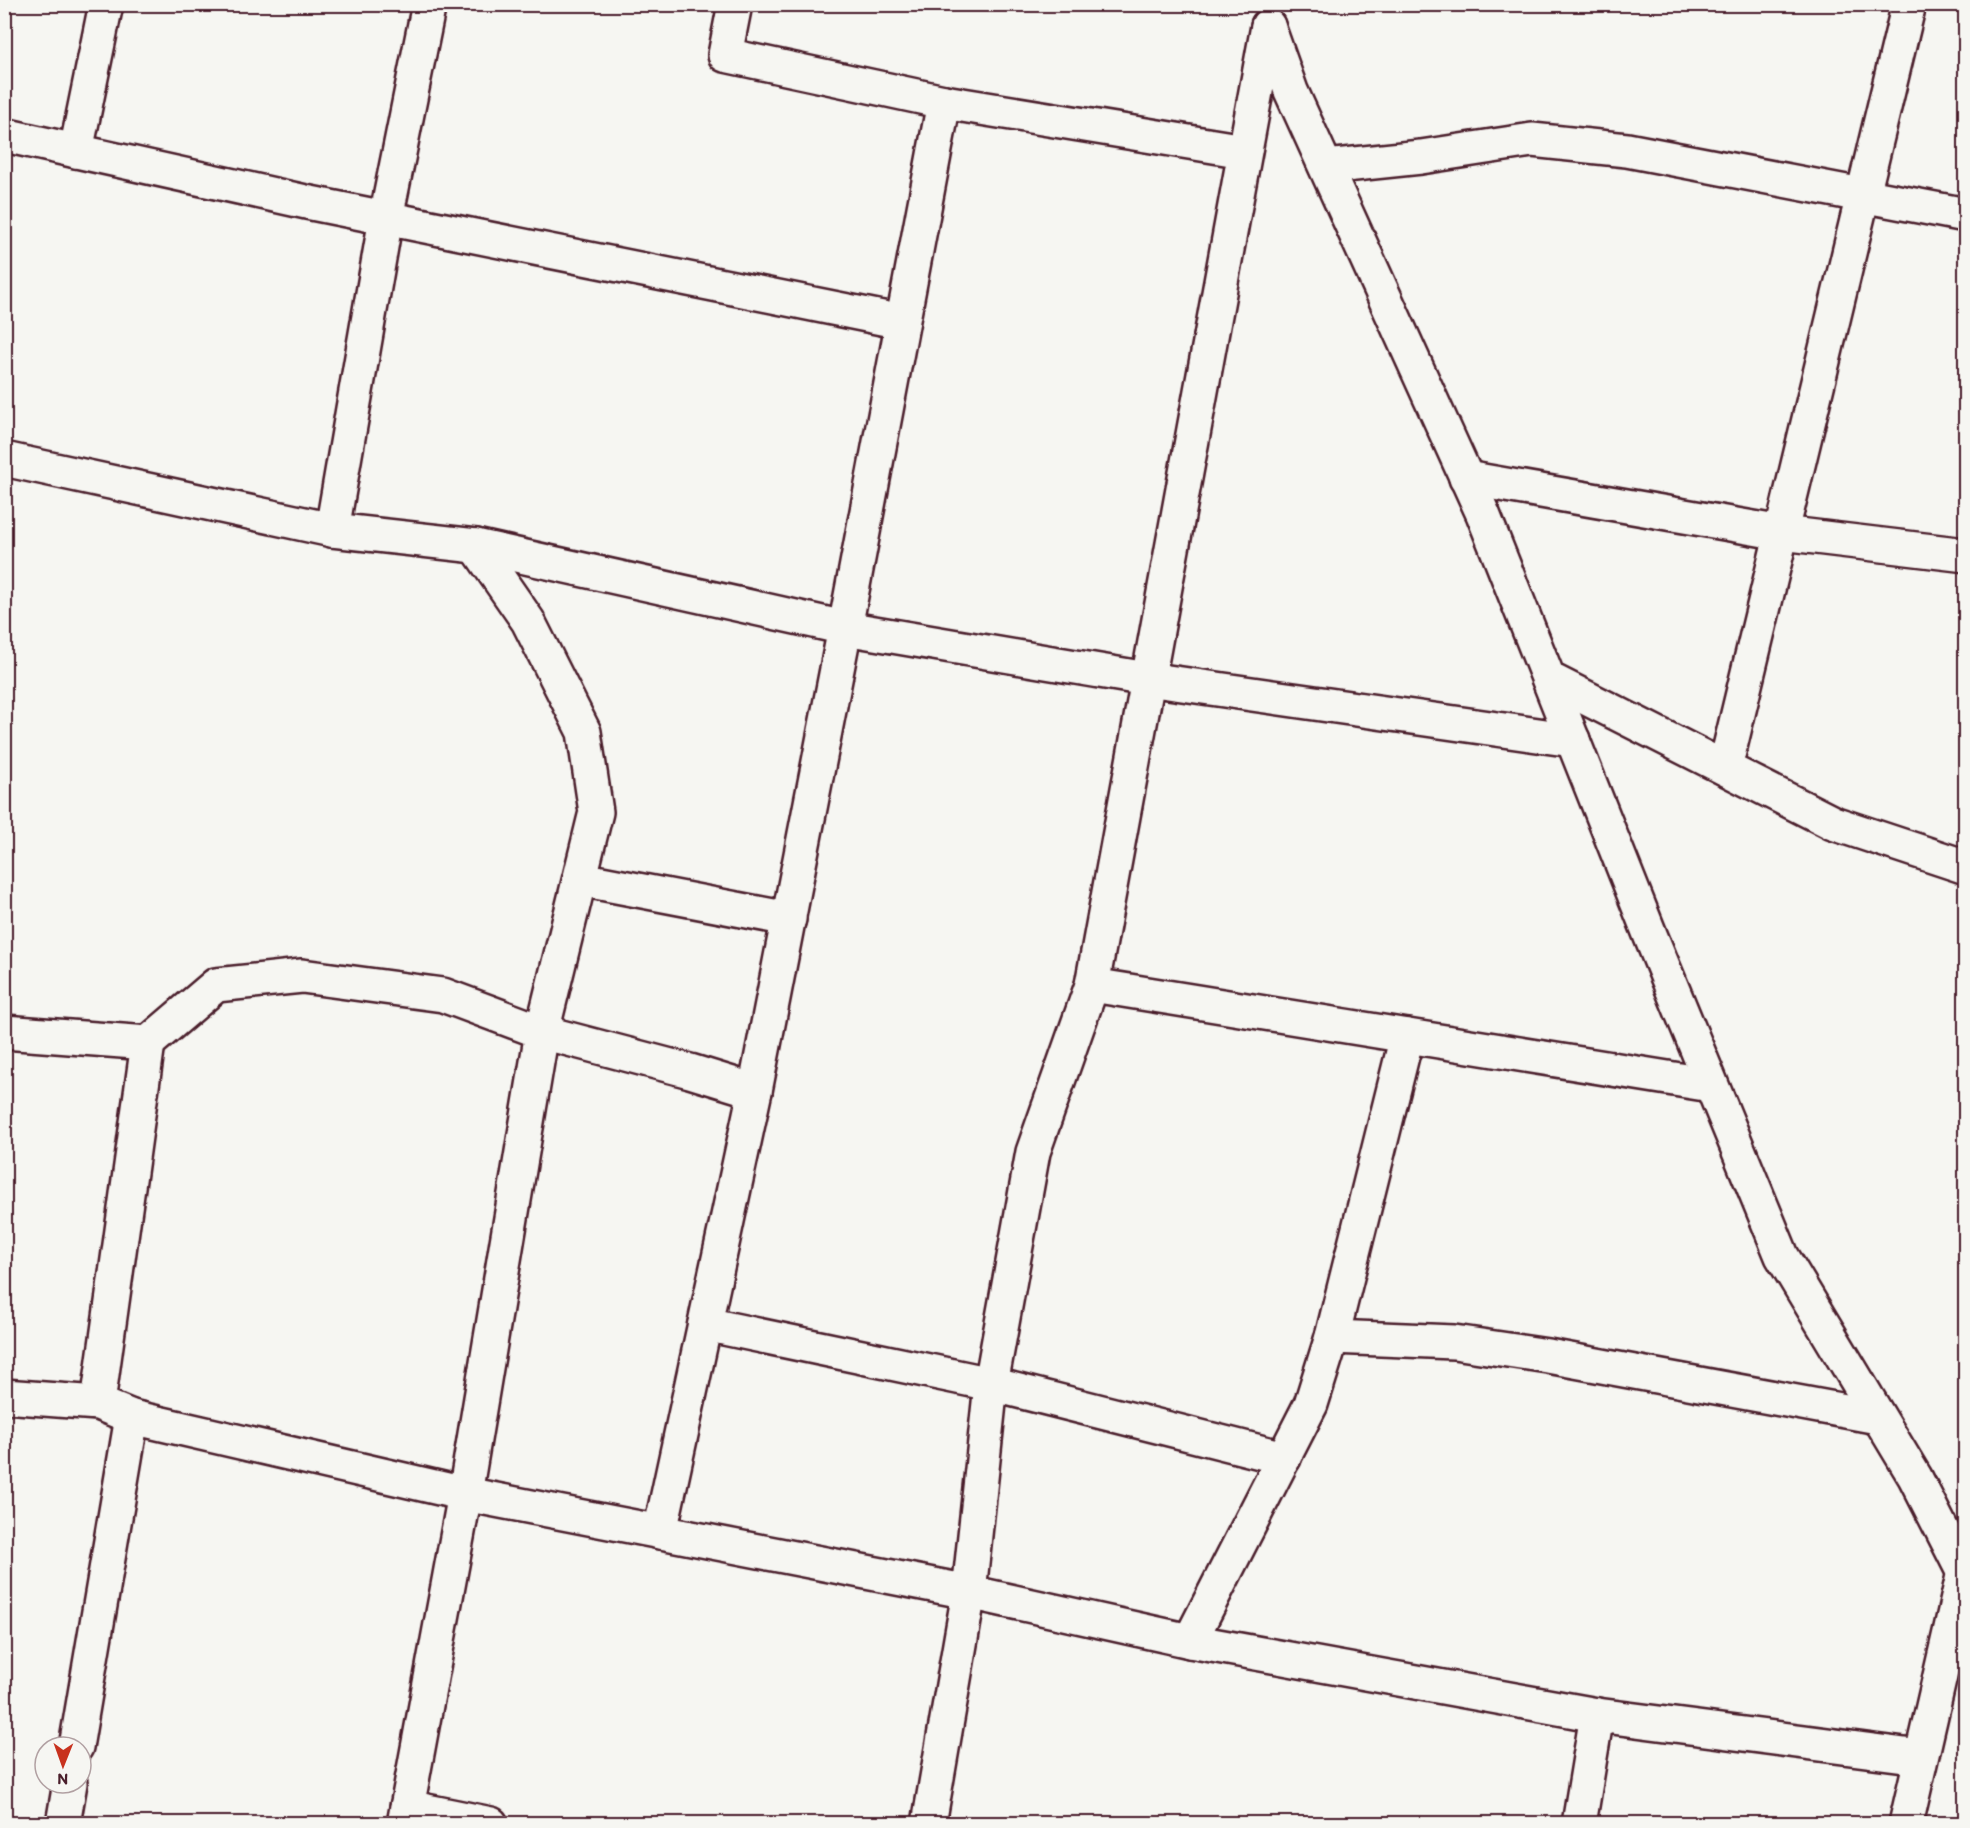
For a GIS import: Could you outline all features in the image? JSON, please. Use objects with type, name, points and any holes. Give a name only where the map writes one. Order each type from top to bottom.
[{"type":"street","points":[[76,151],[106,4]]},
{"type":"street","points":[[332,530],[386,218],[429,4]]},
{"type":"street","points":[[735,4],[725,55],[944,102],[1244,151]]},
{"type":"street","points":[[1725,768],[1909,4]]},
{"type":"street","points":[[929,1824],[969,1592],[991,1384],[1033,1152],[1092,985],[1244,151],[1264,15]]},
{"type":"street","points":[[1264,15],[1292,91],[1487,525],[1711,1085],[1782,1256],[1915,1477],[1965,1572],[1906,1824]]},
{"type":"street","points":[[660,1532],[755,1091],[789,920],[944,102]]},
{"type":"street","points":[[4,135],[306,202],[902,322]]},
{"type":"street","points":[[1326,167],[1421,157],[1532,140],[1628,150],[1965,215]]},
{"type":"street","points":[[4,459],[332,530],[476,546],[845,628],[1147,679],[1573,740]]},
{"type":"street","points":[[1466,477],[1782,533],[1965,555]]},
{"type":"street","points":[[476,546],[528,621],[584,732],[596,812],[542,1032],[465,1494],[406,1815],[491,1824]]},
{"type":"street","points":[[1549,679],[1833,823],[1965,867]]},
{"type":"street","points":[[580,879],[789,920]]},
{"type":"street","points":[[98,1402],[148,1042],[216,985],[302,976],[444,995],[542,1032],[690,1071],[755,1091]]},
{"type":"street","points":[[1092,985],[1711,1085]]},
{"type":"street","points":[[4,1032],[148,1042]]},
{"type":"street","points":[[1190,1641],[1311,1404],[1332,1337],[1407,1036]]},
{"type":"street","points":[[705,1324],[991,1384],[1284,1458]]},
{"type":"street","points":[[1332,1337],[1455,1342],[1548,1356],[1878,1417]]},
{"type":"street","points":[[4,1395],[98,1402],[132,1417],[465,1494],[969,1592],[1190,1641],[1598,1715],[1920,1757]]},
{"type":"street","points":[[78,1735],[132,1417]]},
{"type":"street","points":[[1579,1824],[1598,1715]]},
{"type":"street","points":[[63,1824],[68,1795]]}]
